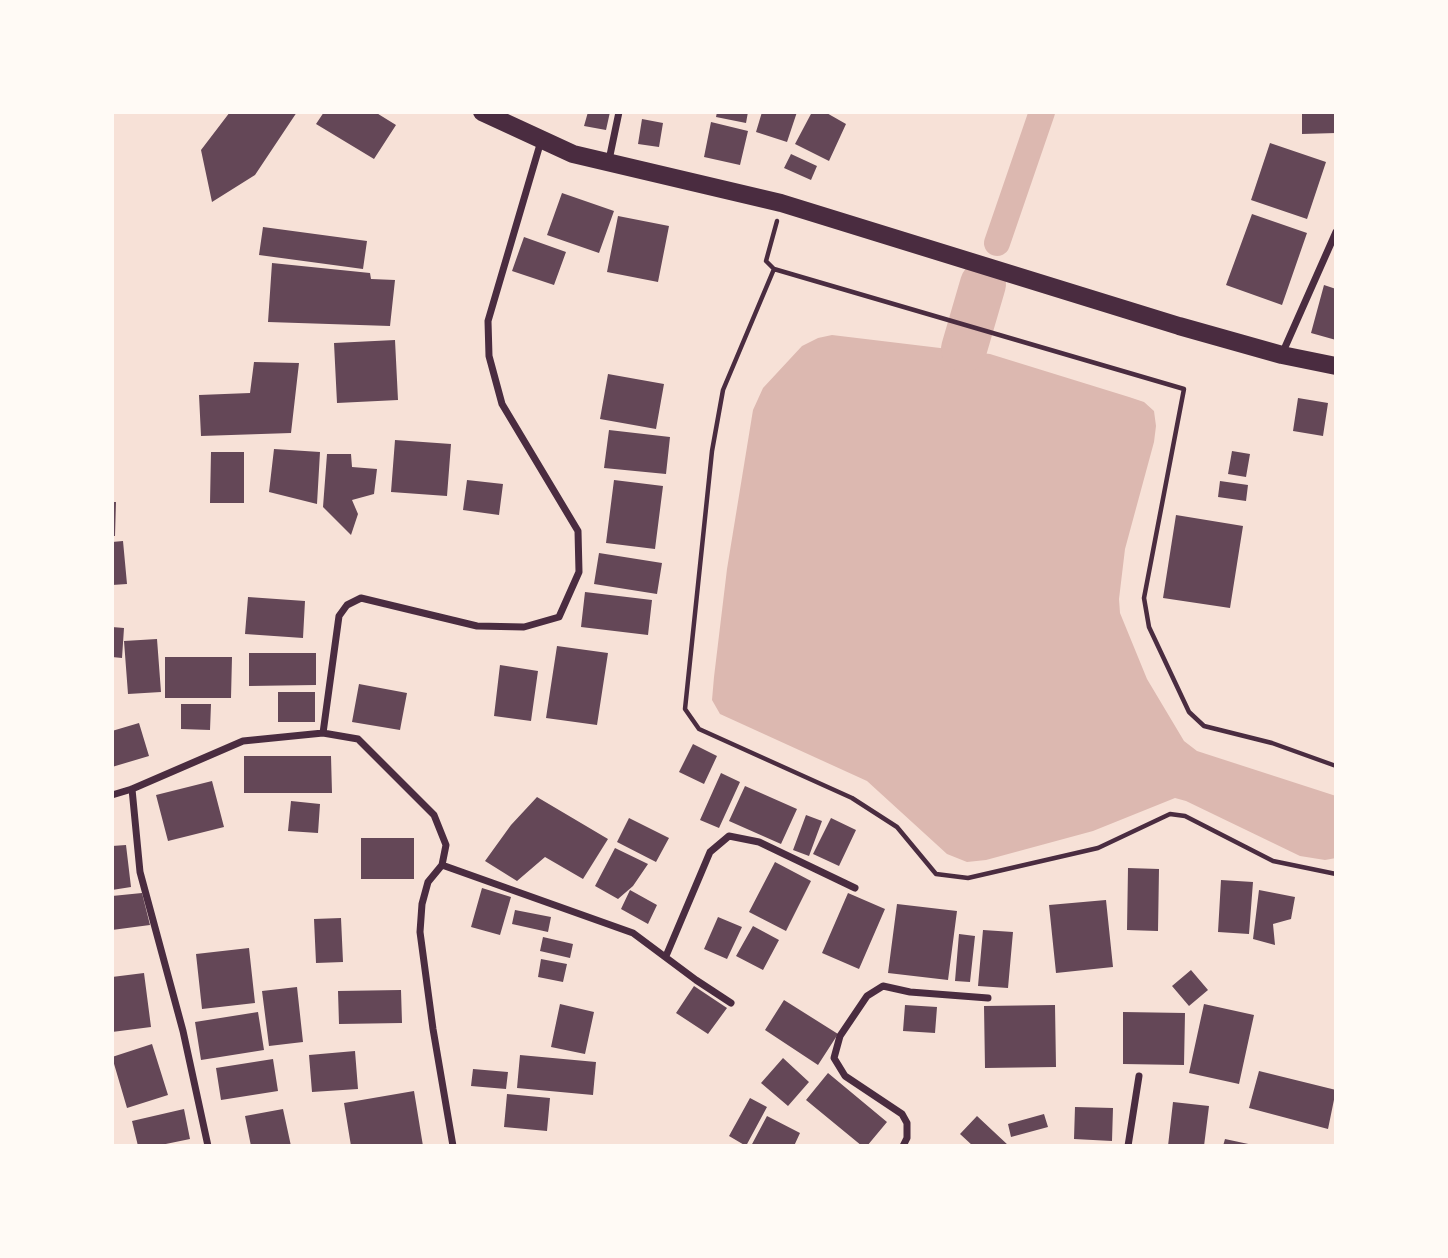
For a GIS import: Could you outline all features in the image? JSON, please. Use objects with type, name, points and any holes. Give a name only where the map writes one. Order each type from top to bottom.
[{"type":"main road","points":[[482,112],[573,154],[781,203],[1179,326],[1282,355],[1336,366]]},
{"type":"street","points":[[608,164],[619,112]]},
{"type":"street","points":[[323,733],[339,616],[347,605],[360,598],[477,626],[524,627],[559,617],[579,572],[578,531],[502,404],[489,355],[488,321],[541,141]]},
{"type":"street","points":[[1282,355],[1336,232]]},
{"type":"street","points":[[112,794],[132,789],[243,741],[323,733],[358,739],[434,815],[446,845],[442,865],[428,882],[422,904],[420,932],[453,1146]]},
{"type":"street","points":[[132,789],[140,873],[183,1031],[208,1146]]},
{"type":"street","points":[[666,956],[710,852],[729,836],[758,842],[855,888]]},
{"type":"street","points":[[442,865],[633,933],[732,1003]]},
{"type":"street","points":[[903,1146],[907,1138],[907,1123],[902,1114],[845,1076],[834,1058],[840,1037],[867,996],[883,986],[910,992],[988,998]]},
{"type":"street","points":[[1128,1146],[1139,1076]]},
{"type":"path","points":[[781,203],[766,261],[775,269],[1184,389],[1144,598],[1149,627],[1189,712],[1204,726],[1272,743],[1336,766]]},
{"type":"path","points":[[775,269],[723,390],[712,451],[685,709],[699,729],[852,798],[897,827],[936,874],[968,878],[1098,848],[1170,814],[1185,816],[1273,861],[1336,874]]},
{"type":"shaded area","points":[[832,335],[990,354],[1144,402],[1154,411],[1154,442],[1125,549],[1120,613],[1147,679],[1184,741],[1197,751],[1336,796],[1336,858],[1325,860],[1300,856],[1175,798],[1093,831],[986,860],[967,862],[947,854],[867,781],[720,714],[712,700],[714,677],[727,569],[753,410],[763,388],[802,346]]},
{"type":"building","points":[[230,112],[297,112],[255,175],[212,202],[201,150]]},
{"type":"building","points":[[324,112],[375,112],[396,125],[374,159],[316,124]]},
{"type":"building","points":[[588,112],[610,112],[606,130],[584,126]]},
{"type":"building","points":[[717,112],[748,112],[746,123],[716,117]]},
{"type":"building","points":[[762,112],[797,112],[787,142],[756,132]]},
{"type":"building","points":[[812,112],[825,112],[846,124],[829,161],[795,144]]},
{"type":"building","points":[[1302,112],[1335,112],[1336,133],[1302,134]]},
{"type":"building","points":[[642,119],[663,123],[659,147],[638,144]]},
{"type":"building","points":[[711,122],[748,131],[740,165],[704,157]]},
{"type":"building","points":[[1270,143],[1326,162],[1307,219],[1251,200]]},
{"type":"building","points":[[791,154],[817,166],[811,180],[784,168]]},
{"type":"building","points":[[562,193],[614,211],[599,253],[547,235]]},
{"type":"building","points":[[1252,214],[1307,233],[1282,305],[1226,285]]},
{"type":"building","points":[[618,216],[669,226],[658,282],[607,272]]},
{"type":"building","points":[[263,227],[367,241],[363,269],[259,255]]},
{"type":"building","points":[[524,237],[566,252],[554,285],[512,271]]},
{"type":"building","points":[[272,263],[370,273],[371,279],[395,280],[390,326],[268,322]]},
{"type":"building","points":[[1324,285],[1336,289],[1336,340],[1311,333]]},
{"type":"building","points":[[395,340],[398,400],[337,403],[334,343]]},
{"type":"building","points":[[254,362],[299,363],[291,433],[201,436],[199,395],[250,393]]},
{"type":"building","points":[[608,374],[664,384],[656,429],[600,419]]},
{"type":"building","points":[[1298,398],[1328,403],[1323,436],[1293,431]]},
{"type":"building","points":[[609,430],[670,437],[666,474],[604,468]]},
{"type":"building","points":[[395,440],[451,444],[447,496],[391,492]]},
{"type":"building","points":[[274,449],[320,452],[317,504],[269,492]]},
{"type":"building","points":[[1232,451],[1250,454],[1246,477],[1228,474]]},
{"type":"building","points":[[211,452],[244,452],[244,503],[210,503]]},
{"type":"building","points":[[327,454],[351,454],[352,467],[377,469],[374,494],[352,500],[358,514],[351,535],[323,507]]},
{"type":"building","points":[[467,480],[503,484],[499,515],[463,510]]},
{"type":"building","points":[[614,480],[663,486],[655,549],[606,543]]},
{"type":"building","points":[[1220,481],[1248,485],[1246,501],[1218,497]]},
{"type":"building","points":[[112,502],[116,502],[115,536],[112,536]]},
{"type":"building","points":[[1176,515],[1243,526],[1230,608],[1163,598]]},
{"type":"building","points":[[123,541],[127,584],[112,585],[112,542]]},
{"type":"building","points":[[599,553],[662,563],[657,594],[594,584]]},
{"type":"building","points":[[585,592],[652,600],[648,635],[581,627]]},
{"type":"building","points":[[248,597],[305,601],[303,638],[245,634]]},
{"type":"building","points":[[112,627],[124,628],[122,658],[112,657]]},
{"type":"building","points":[[157,639],[161,692],[128,694],[124,641]]},
{"type":"building","points":[[557,646],[608,653],[597,725],[546,718]]},
{"type":"building","points":[[249,653],[316,653],[316,685],[249,686]]},
{"type":"building","points":[[165,657],[232,657],[231,698],[165,698]]},
{"type":"building","points":[[500,665],[538,671],[531,721],[494,716]]},
{"type":"building","points":[[359,684],[407,693],[400,730],[352,722]]},
{"type":"building","points":[[278,692],[315,692],[315,722],[278,722]]},
{"type":"building","points":[[181,704],[211,704],[210,730],[181,729]]},
{"type":"building","points":[[139,723],[149,756],[112,767],[112,731]]},
{"type":"building","points":[[693,744],[717,756],[704,784],[679,772]]},
{"type":"building","points":[[244,756],[331,756],[332,793],[244,793]]},
{"type":"building","points":[[721,773],[740,782],[719,828],[700,820]]},
{"type":"building","points":[[212,781],[224,827],[168,841],[156,795]]},
{"type":"building","points":[[745,786],[797,809],[781,844],[729,821]]},
{"type":"building","points":[[537,797],[608,839],[583,879],[545,857],[517,881],[485,861],[511,825]]},
{"type":"building","points":[[291,801],[320,804],[318,833],[288,831]]},
{"type":"building","points":[[806,815],[822,821],[809,856],[793,850]]},
{"type":"building","points":[[629,818],[669,838],[656,862],[617,842]]},
{"type":"building","points":[[831,818],[856,830],[839,866],[813,854]]},
{"type":"building","points":[[361,838],[414,838],[414,879],[361,879]]},
{"type":"building","points":[[126,845],[131,887],[112,890],[112,846]]},
{"type":"building","points":[[615,848],[648,864],[633,886],[618,899],[595,886]]},
{"type":"building","points":[[775,862],[811,881],[786,931],[749,912]]},
{"type":"building","points":[[1128,868],[1159,869],[1158,931],[1127,930]]},
{"type":"building","points":[[1221,880],[1253,882],[1249,934],[1218,932]]},
{"type":"building","points":[[482,888],[511,897],[500,935],[471,927]]},
{"type":"building","points":[[630,890],[657,905],[648,924],[621,909]]},
{"type":"building","points":[[1259,890],[1295,897],[1291,919],[1273,924],[1275,945],[1253,939]]},
{"type":"building","points":[[142,893],[150,925],[112,930],[112,896]]},
{"type":"building","points":[[848,893],[885,909],[859,969],[822,953]]},
{"type":"building","points":[[1106,900],[1113,967],[1056,973],[1049,905]]},
{"type":"building","points":[[897,904],[957,911],[948,980],[888,973]]},
{"type":"building","points":[[515,910],[551,917],[548,932],[512,924]]},
{"type":"building","points":[[718,917],[742,927],[727,959],[704,949]]},
{"type":"building","points":[[341,918],[343,962],[316,963],[314,919]]},
{"type":"building","points":[[753,926],[779,940],[763,970],[736,956]]},
{"type":"building","points":[[983,930],[1013,932],[1008,988],[978,986]]},
{"type":"building","points":[[959,934],[975,936],[970,982],[955,981]]},
{"type":"building","points":[[543,937],[573,944],[570,958],[540,951]]},
{"type":"building","points":[[249,948],[255,1003],[202,1009],[196,954]]},
{"type":"building","points":[[541,959],[567,964],[563,982],[538,977]]},
{"type":"building","points":[[1191,970],[1208,990],[1189,1006],[1172,986]]},
{"type":"building","points":[[144,973],[151,1027],[112,1032],[112,977]]},
{"type":"building","points":[[694,986],[727,1008],[708,1034],[676,1013]]},
{"type":"building","points":[[297,987],[303,1042],[269,1046],[262,991]]},
{"type":"building","points":[[401,990],[402,1023],[339,1024],[338,991]]},
{"type":"building","points":[[784,1000],[838,1034],[818,1065],[765,1030]]},
{"type":"building","points":[[560,1004],[594,1012],[585,1054],[551,1047]]},
{"type":"building","points":[[1204,1004],[1254,1015],[1239,1084],[1189,1073]]},
{"type":"building","points":[[905,1005],[937,1007],[935,1033],[903,1031]]},
{"type":"building","points":[[1055,1005],[1056,1067],[985,1068],[984,1006]]},
{"type":"building","points":[[258,1012],[264,1050],[201,1060],[195,1022]]},
{"type":"building","points":[[1123,1012],[1185,1013],[1184,1065],[1123,1064]]},
{"type":"building","points":[[152,1044],[168,1095],[127,1108],[112,1057]]},
{"type":"building","points":[[355,1051],[358,1089],[312,1092],[309,1055]]},
{"type":"building","points":[[520,1055],[596,1062],[593,1095],[517,1088]]},
{"type":"building","points":[[783,1058],[809,1082],[788,1106],[761,1083]]},
{"type":"building","points":[[273,1059],[278,1091],[221,1100],[216,1068]]},
{"type":"building","points":[[473,1069],[508,1072],[506,1089],[471,1086]]},
{"type":"building","points":[[1259,1071],[1336,1090],[1328,1129],[1249,1108]]},
{"type":"building","points":[[828,1073],[887,1122],[867,1146],[862,1146],[806,1100]]},
{"type":"building","points":[[414,1091],[423,1146],[351,1146],[344,1103]]},
{"type":"building","points":[[507,1094],[550,1098],[547,1131],[504,1127]]},
{"type":"building","points":[[750,1098],[767,1107],[746,1146],[729,1136]]},
{"type":"building","points":[[1173,1102],[1209,1106],[1204,1146],[1168,1146]]},
{"type":"building","points":[[1075,1107],[1113,1108],[1112,1141],[1074,1139]]},
{"type":"building","points":[[184,1109],[190,1139],[156,1146],[138,1146],[132,1121]]},
{"type":"building","points":[[283,1109],[291,1146],[251,1146],[245,1116]]},
{"type":"building","points":[[1044,1114],[1048,1127],[1011,1137],[1008,1124]]},
{"type":"building","points":[[767,1116],[800,1133],[794,1146],[751,1146]]},
{"type":"building","points":[[977,1116],[1009,1146],[973,1146],[960,1134]]},
{"type":"building","points":[[1225,1139],[1253,1145],[1253,1146],[1223,1146]]},
{"type":"waterway","points":[[997,243],[1042,112]]},
{"type":"waterway","points":[[964,349],[983,284]]}]
